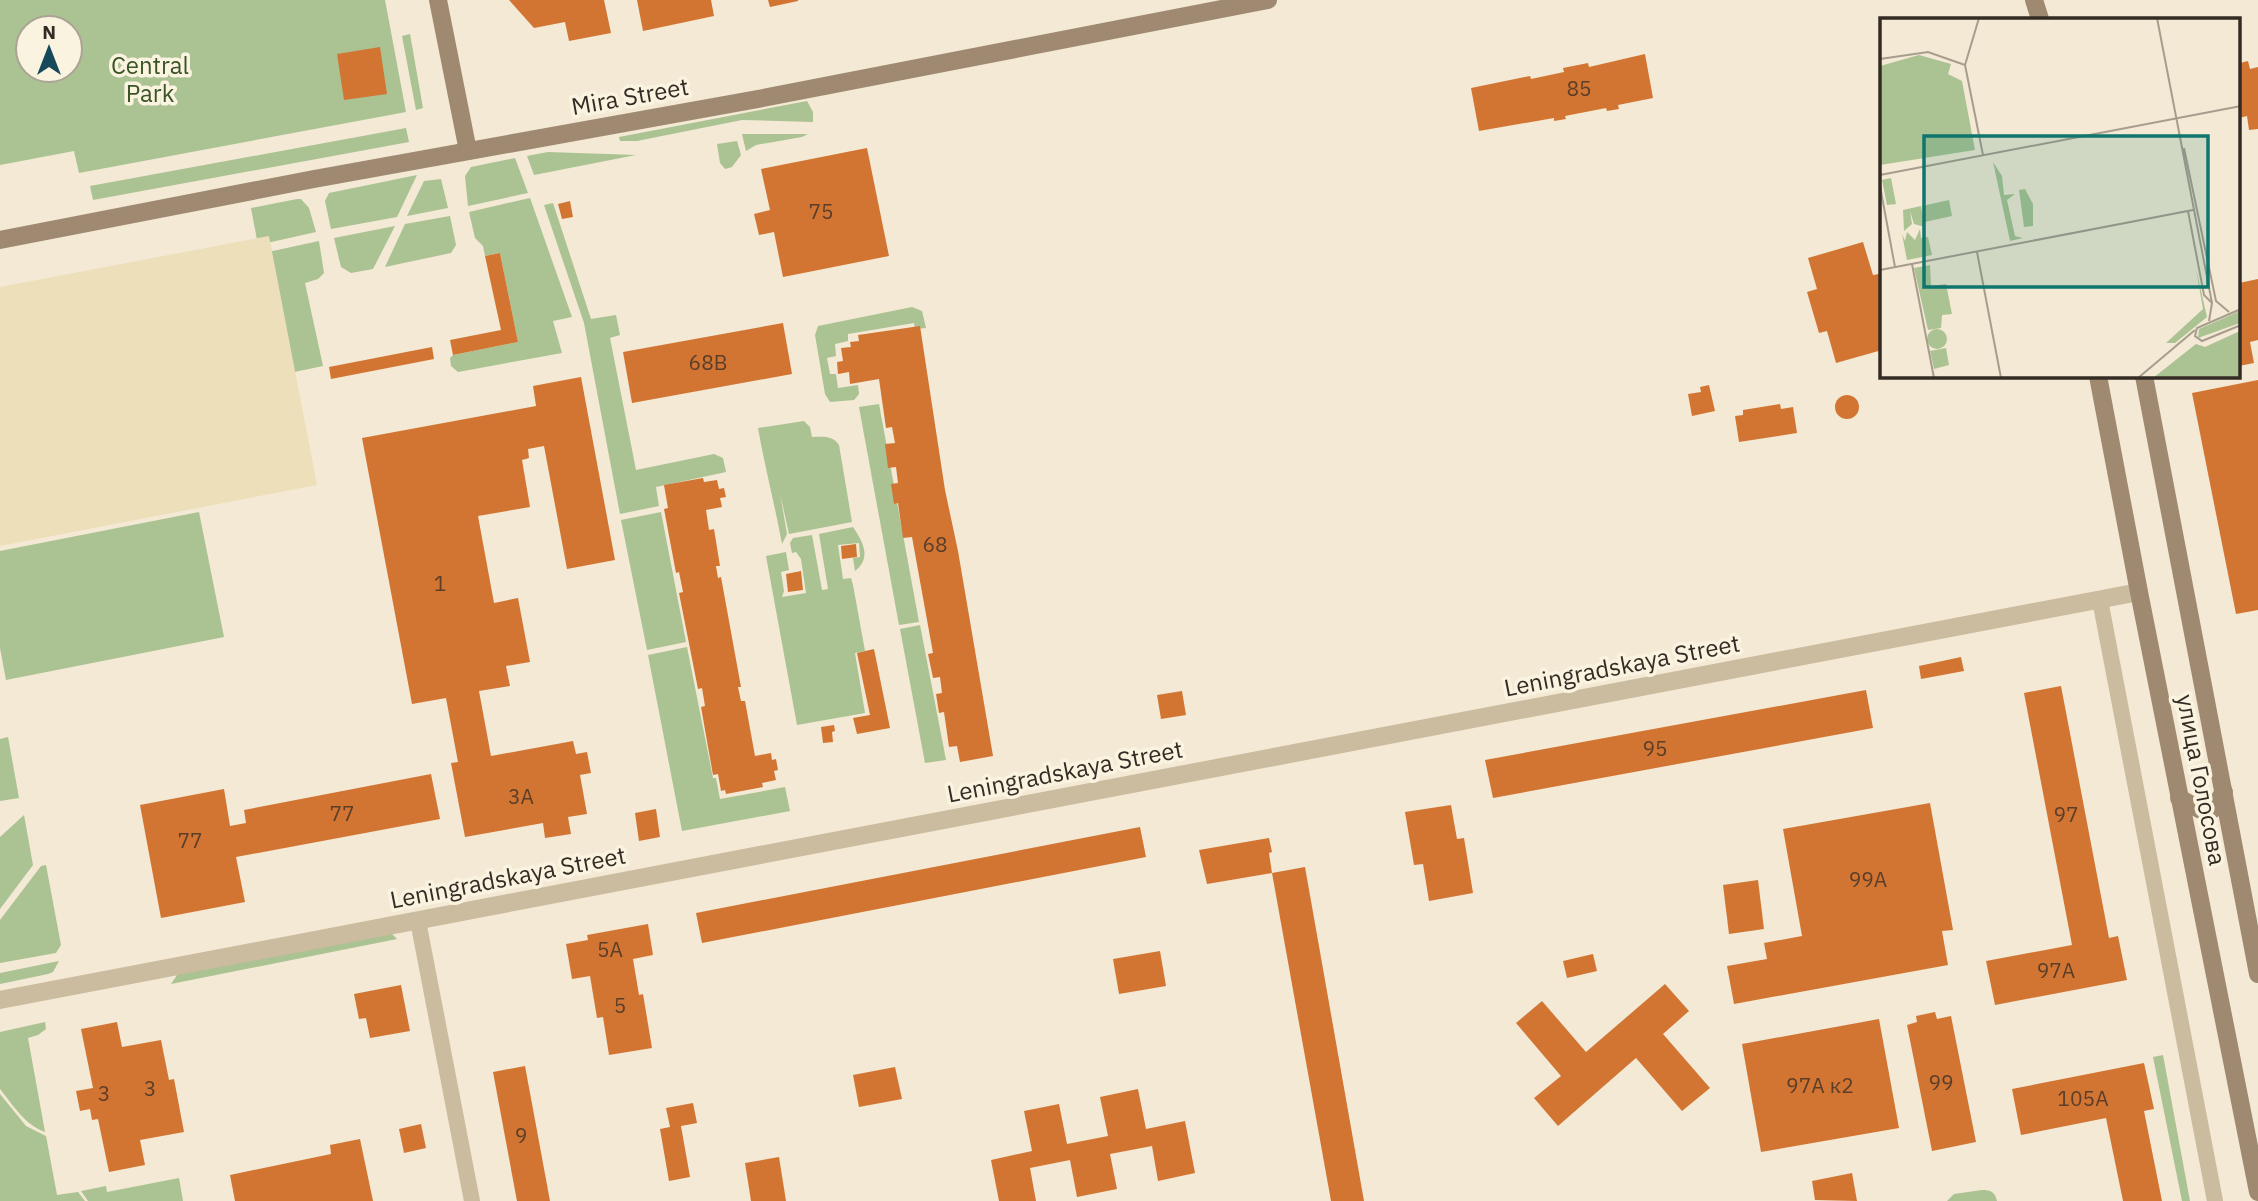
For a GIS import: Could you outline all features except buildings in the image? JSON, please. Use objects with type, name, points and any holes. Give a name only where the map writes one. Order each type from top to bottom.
[{"type":"main road","points":[[438,0],[468,151]]},
{"type":"main road","name":"Mira Street","points":[[0,240],[763,98],[1268,0]]},
{"type":"main road","points":[[2028,0],[2032,18]]},
{"type":"main road","points":[[2034,0],[2040,18]]},
{"type":"main road","name":"улица Голосова","points":[[2098,378],[2258,1192]]},
{"type":"main road","name":"улица Голосова","points":[[2144,378],[2258,974]]},
{"type":"main road","points":[[2179,798],[2201,810],[2213,809],[2224,793]]},
{"type":"street","name":"Leningradskaya Street","points":[[0,1000],[2139,592]]},
{"type":"street","points":[[2100,600],[2215,1201]]},
{"type":"street","points":[[418,921],[472,1201]]},
{"type":"green space","name":"Central Park","points":[[0,0],[385,0],[406,112],[79,173],[74,151],[0,165]]},
{"type":"green space","points":[[410,34],[423,108],[416,110],[402,36]]},
{"type":"green space","points":[[807,101],[813,112],[813,122],[742,120],[637,141],[620,141],[619,137]]},
{"type":"green space","points":[[406,128],[409,142],[93,200],[90,186]]},
{"type":"green space","points":[[742,134],[808,134],[756,145],[746,151]]},
{"type":"green space","points":[[737,141],[741,155],[732,167],[725,169],[720,163],[717,144]]},
{"type":"green space","points":[[548,152],[636,155],[534,175],[527,156]]},
{"type":"green space","points":[[515,158],[528,193],[468,206],[465,176],[471,167]]},
{"type":"green space","points":[[417,175],[397,217],[331,229],[325,201],[329,193]]},
{"type":"green space","points":[[441,179],[448,208],[407,216],[424,181]]},
{"type":"green space","points":[[530,198],[572,317],[553,321],[562,353],[458,372],[451,366],[450,358],[453,355],[518,342],[500,253],[485,256],[483,246],[475,238],[469,212]]},
{"type":"green space","points":[[301,199],[309,208],[316,232],[258,245],[251,208]]},
{"type":"green space","points":[[553,203],[591,319],[616,315],[620,335],[610,338],[636,470],[714,454],[723,458],[726,472],[656,487],[659,506],[620,514],[584,323],[544,205]]},
{"type":"green space","points":[[450,216],[456,245],[451,253],[385,267],[405,224]]},
{"type":"green space","points":[[395,226],[373,269],[351,273],[341,267],[334,238]]},
{"type":"green space","points":[[319,241],[324,273],[318,279],[305,283],[323,366],[285,374],[259,254]]},
{"type":"green space","points":[[912,307],[922,311],[926,328],[915,329],[914,323],[848,334],[848,341],[835,344],[836,356],[827,358],[830,374],[836,374],[838,388],[858,385],[859,394],[854,400],[830,402],[825,394],[815,335],[818,326]]},
{"type":"green space","points":[[879,404],[919,622],[899,625],[859,407]]},
{"type":"green space","points":[[804,421],[810,427],[812,437],[830,438],[839,445],[852,522],[789,534],[780,493],[787,534],[782,544],[758,428]]},
{"type":"green space","points":[[199,512],[224,637],[6,680],[0,648],[0,551]]},
{"type":"green space","points":[[661,512],[686,642],[647,650],[621,520]]},
{"type":"green space","points":[[853,527],[864,550],[863,561],[855,571],[853,558],[860,557],[859,543],[838,545],[843,579],[851,578],[853,585],[865,651],[855,653],[865,713],[797,725],[766,556],[786,552],[789,570],[781,572],[784,591],[782,597],[806,593],[801,559],[796,552],[792,553],[790,543],[793,538],[812,535],[822,590],[828,589],[819,534]]},
{"type":"green space","points":[[920,625],[946,760],[925,763],[900,629]]},
{"type":"green space","points":[[687,647],[713,778],[716,778],[720,799],[785,787],[790,811],[682,831],[648,655]]},
{"type":"green space","points":[[8,737],[19,798],[0,801],[0,739]]},
{"type":"green space","points":[[24,815],[33,865],[0,909],[0,837]]},
{"type":"green space","points":[[46,865],[61,945],[56,953],[0,963],[0,920],[41,866]]},
{"type":"green space","points":[[389,931],[397,939],[171,984],[179,972]]},
{"type":"green space","points":[[59,961],[53,972],[48,974],[0,984],[0,973]]},
{"type":"green space","points":[[45,1022],[46,1029],[28,1038],[45,1132],[25,1120],[0,1089],[0,1032]]},
{"type":"green space","points":[[2163,1055],[2190,1201],[2182,1201],[2153,1057]]},
{"type":"green space","points":[[0,1094],[26,1126],[46,1136],[57,1195],[78,1192],[85,1201],[0,1201]]},
{"type":"green space","points":[[179,1178],[183,1201],[88,1201],[81,1191],[106,1186],[107,1192]]},
{"type":"green space","points":[[1982,1190],[1992,1192],[1997,1201],[1947,1201],[1954,1194]]},
{"type":"shaded area","points":[[269,236],[317,485],[0,546],[0,287]]}]
